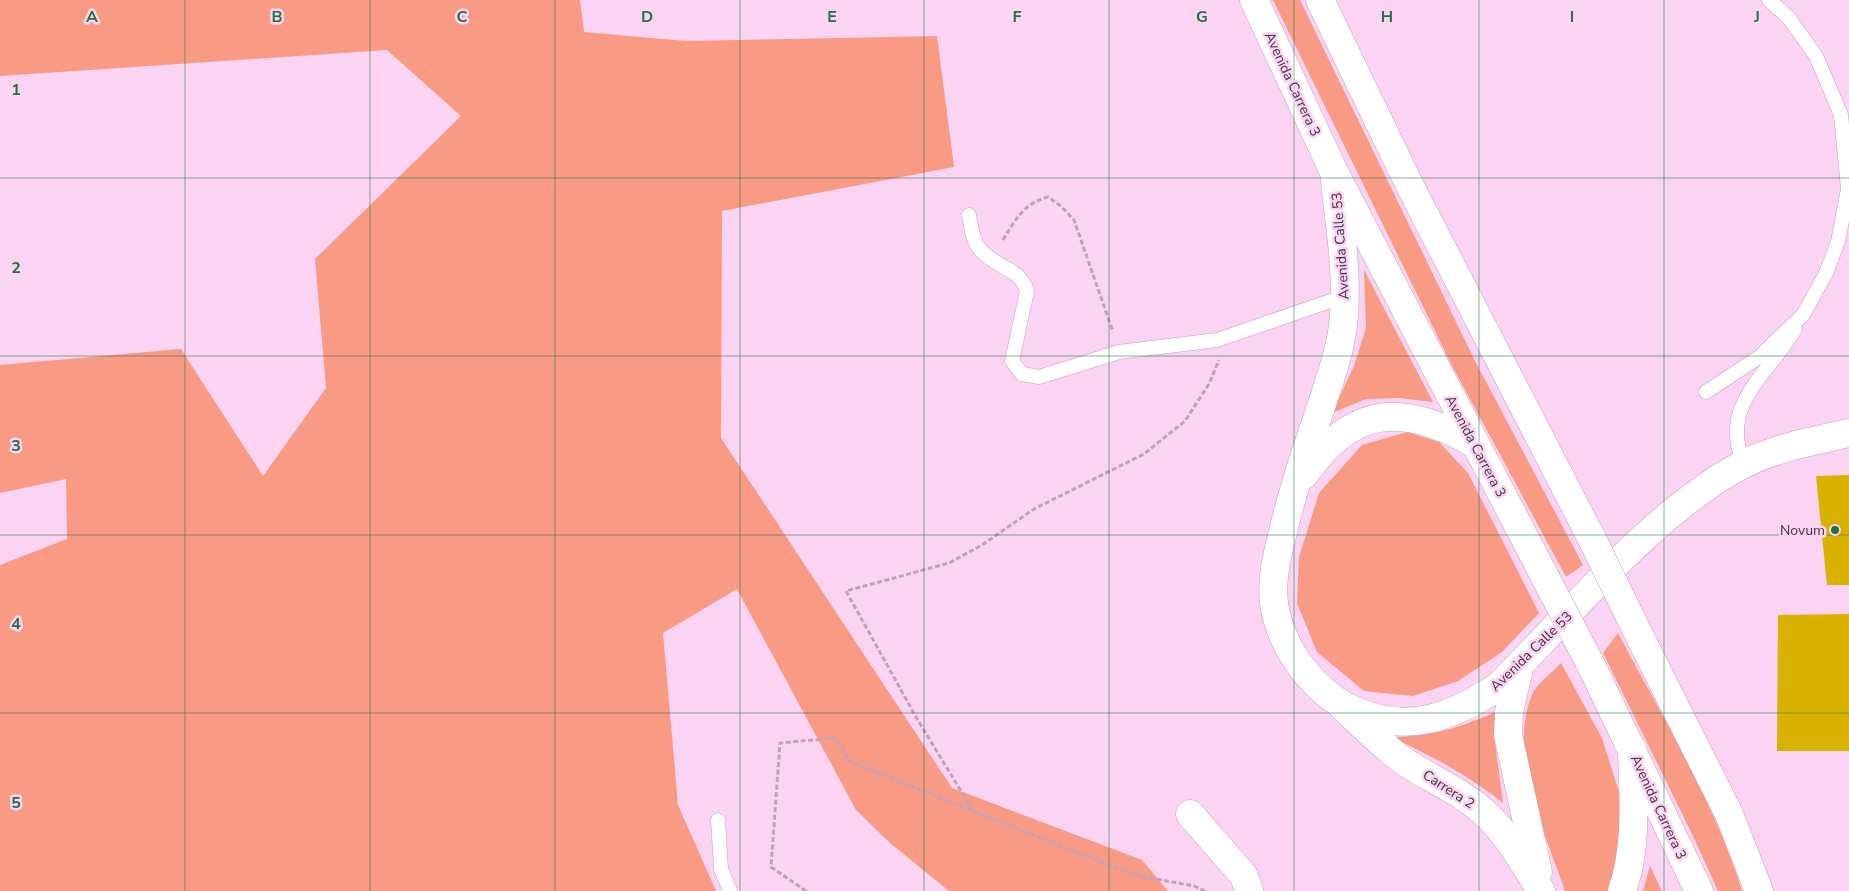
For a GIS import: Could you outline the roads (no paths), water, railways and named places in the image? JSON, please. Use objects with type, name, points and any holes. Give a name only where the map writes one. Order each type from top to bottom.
[{"type":"main road","name":"Avenida Carrera 3","points":[[1254,0],[1334,172],[1592,667],[1699,891]]},
{"type":"main road","points":[[1320,0],[1411,188],[1592,539],[1730,814],[1759,891]]},
{"type":"main road","name":"Avenida Calle 53","points":[[1334,172],[1345,296],[1343,327],[1336,360],[1292,492],[1275,572],[1274,603],[1281,630],[1292,655],[1313,682],[1340,704],[1372,719],[1408,723],[1447,714],[1477,700],[1499,686],[1624,557],[1695,495],[1744,464],[1796,445],[1849,433]]},
{"type":"main road","name":"Avenida Calle 53","points":[[1292,492],[1312,462],[1335,437],[1356,423],[1382,417],[1409,418],[1436,425],[1475,444]]},
{"type":"main road","name":"Carrera 2","points":[[1520,665],[1509,712],[1508,735],[1542,891]]},
{"type":"main road","name":"Carrera 2","points":[[1340,704],[1375,738],[1405,762],[1452,790],[1488,815],[1509,840],[1542,891]]},
{"type":"main road","points":[[1622,891],[1631,848],[1633,812],[1632,748]]},
{"type":"main road","points":[[1190,814],[1244,876],[1249,891]]},
{"type":"lane","points":[[1744,464],[1738,452],[1740,407],[1756,379],[1785,347],[1826,273],[1838,242],[1848,189],[1841,115],[1816,56],[1788,17],[1769,0]]},
{"type":"lane","points":[[969,215],[979,248],[1018,276],[1027,291],[1012,361],[1022,374],[1039,376],[1119,352],[1216,340],[1345,296]]},
{"type":"lane","points":[[1706,392],[1759,357],[1803,315]]},
{"type":"lane","points":[[718,820],[721,869],[730,891]]},
{"type":"place","name":"Novum","points":[[1835,530]]}]
